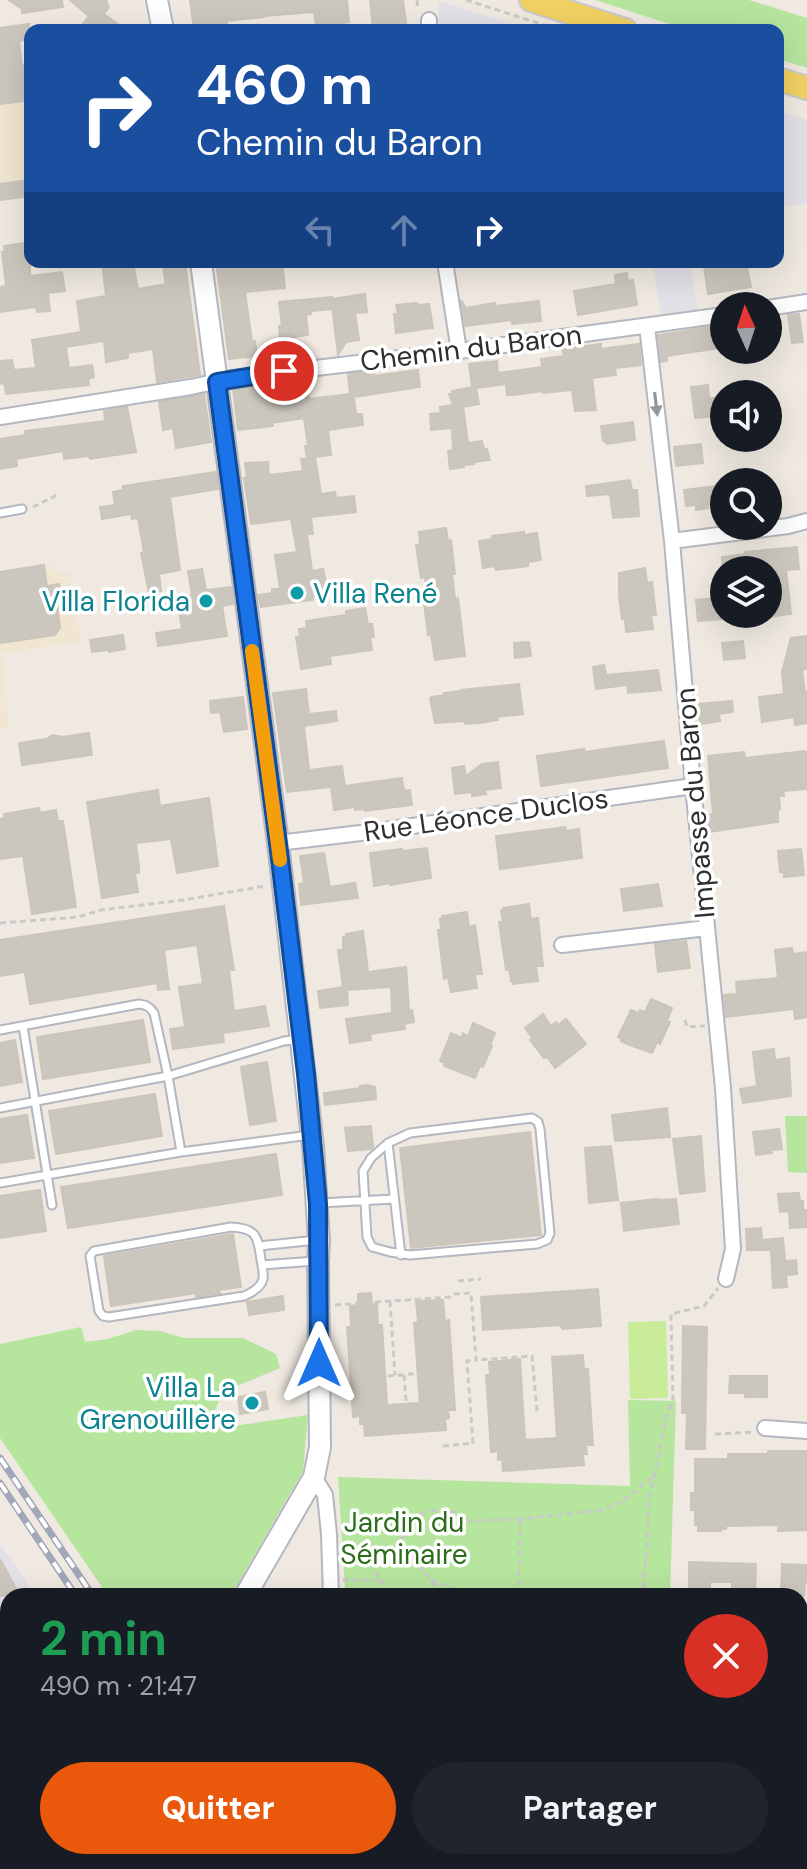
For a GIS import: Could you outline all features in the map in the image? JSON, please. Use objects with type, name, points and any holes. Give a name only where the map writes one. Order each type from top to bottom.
[{"type":"main road","points":[[531,0],[606,24]]},
{"type":"main road","points":[[784,81],[807,88]]},
{"type":"street","points":[[157,0],[162,24]]},
{"type":"street","points":[[171,0],[173,24]]},
{"type":"street","points":[[202,268],[278,843],[318,1204],[320,1447],[314,1477],[250,1588]]},
{"type":"street","points":[[446,268],[459,351]]},
{"type":"street","points":[[782,306],[807,302]]},
{"type":"street","name":"Chemin du Baron","points":[[0,417],[255,375],[710,317]]},
{"type":"street","name":"Impasse du Baron","points":[[647,326],[672,541],[723,1088],[733,1249],[726,1279]]},
{"type":"street","points":[[672,541],[807,521]]},
{"type":"street","name":"Rue Léonce Duclos","points":[[278,843],[693,786]]},
{"type":"street","points":[[562,945],[707,928]]},
{"type":"street","points":[[765,1428],[807,1431]]},
{"type":"street","points":[[314,1477],[325,1495],[330,1588]]},
{"type":"lane","points":[[0,513],[22,509]]},
{"type":"lane","points":[[0,1030],[146,1005],[154,1013],[181,1152]]},
{"type":"lane","points":[[23,1026],[52,1205]]},
{"type":"lane","points":[[0,1108],[168,1076],[302,1038]]},
{"type":"lane","points":[[532,1118],[538,1122],[540,1129],[550,1233],[547,1240],[537,1244],[401,1255],[372,1247],[367,1237],[363,1171],[371,1158],[388,1143],[410,1133],[532,1118]]},
{"type":"lane","points":[[0,1183],[181,1152],[312,1135]]},
{"type":"lane","points":[[388,1143],[401,1255]]},
{"type":"lane","points":[[318,1204],[394,1199]]},
{"type":"lane","points":[[241,1227],[252,1231],[258,1238],[262,1265],[263,1280],[259,1287],[244,1296],[109,1317],[99,1311],[90,1256],[98,1249],[241,1227]]},
{"type":"lane","points":[[259,1246],[318,1250]]},
{"type":"lane","points":[[262,1265],[318,1250]]},
{"type":"path","points":[[466,0],[541,24]]},
{"type":"path","points":[[161,415],[175,412]]},
{"type":"path","points":[[22,509],[35,507],[57,495]]},
{"type":"path","points":[[241,883],[242,890]]},
{"type":"path","points":[[0,923],[78,917],[101,910],[272,885]]},
{"type":"path","points":[[685,1020],[687,1027],[717,1025]]},
{"type":"path","points":[[458,1281],[481,1279]]},
{"type":"path","points":[[644,1588],[649,1501],[673,1399],[671,1314],[704,1306],[726,1279]]},
{"type":"path","points":[[318,1307],[471,1293],[476,1360]]},
{"type":"path","points":[[390,1301],[395,1375]]},
{"type":"path","points":[[443,1446],[473,1443],[467,1361],[532,1356],[537,1411]]},
{"type":"path","points":[[378,1377],[422,1373]]},
{"type":"path","points":[[404,1375],[406,1401]]},
{"type":"path","points":[[715,1434],[751,1434],[765,1428]]},
{"type":"path","points":[[371,1562],[399,1543],[411,1516],[440,1509],[470,1521],[602,1510],[619,1503],[654,1478]]},
{"type":"path","points":[[518,1588],[520,1519]]},
{"type":"path","points":[[329,1534],[339,1534],[342,1546],[371,1562],[386,1588]]},
{"type":"path","points":[[404,1535],[411,1536]]},
{"type":"path","points":[[399,1543],[435,1588]]},
{"type":"path","points":[[430,1579],[452,1588]]},
{"type":"path","points":[[330,1588],[380,1580]]},
{"type":"shaded area","points":[[439,1],[511,24],[439,24]]},
{"type":"shaded area","points":[[24,81],[24,180],[0,184],[0,84]]},
{"type":"shaded area","points":[[784,112],[807,119],[807,203],[784,207]]},
{"type":"shaded area","points":[[653,268],[691,268],[698,309],[661,314]]},
{"type":"shaded area","points":[[50,565],[61,574],[69,572],[81,642],[2,653],[9,728],[0,730],[0,572]]},
{"type":"shaded area","points":[[0,1544],[30,1588],[0,1588]]},
{"type":"green space","points":[[595,0],[749,0],[807,18],[807,68],[784,61],[784,24],[669,24]]},
{"type":"green space","points":[[785,1116],[807,1116],[807,1173],[788,1172]]},
{"type":"green space","points":[[666,1321],[668,1398],[630,1399],[628,1322]]},
{"type":"green space","points":[[81,1327],[85,1342],[136,1330],[160,1331],[184,1338],[243,1338],[276,1354],[280,1368],[223,1392],[212,1417],[214,1429],[308,1415],[303,1471],[236,1588],[103,1588],[0,1438],[0,1344]]},
{"type":"green space","name":"Jardin du Séminaire","points":[[628,1400],[676,1401],[670,1588],[345,1588],[338,1477],[630,1486]]},
{"type":"building","points":[[9,0],[62,0],[63,7],[22,13],[22,9]]},
{"type":"building","points":[[70,0],[106,0],[109,7],[104,14],[118,24],[83,24],[89,16]]},
{"type":"building","points":[[190,0],[347,0],[349,22],[316,24],[314,12],[227,21],[227,24],[193,24]]},
{"type":"building","points":[[370,0],[403,0],[406,24],[372,24]]},
{"type":"building","points":[[24,25],[24,40],[19,41],[24,66],[24,101],[0,104],[0,28]]},
{"type":"building","points":[[24,181],[24,197],[0,200],[0,184]]},
{"type":"building","points":[[24,243],[24,268],[30,268],[30,276],[62,272],[65,291],[48,293],[50,311],[37,312],[36,307],[0,312],[0,287],[6,286],[4,246]]},
{"type":"building","points":[[103,268],[134,268],[138,289],[166,284],[163,268],[186,268],[200,375],[157,382],[153,349],[128,353],[128,358],[106,362],[104,341],[66,347],[69,368],[92,365],[94,377],[88,379],[89,385],[6,394],[4,383],[0,384],[0,361],[12,360],[14,370],[36,368],[32,340],[81,332],[77,301],[106,296]]},
{"type":"building","points":[[217,268],[283,268],[285,288],[245,292],[257,356],[229,359]]},
{"type":"building","points":[[704,268],[747,268],[751,287],[710,294]]},
{"type":"building","points":[[627,273],[628,281],[633,280],[637,305],[578,315],[574,291],[616,284],[615,275]]},
{"type":"building","points":[[365,294],[367,312],[355,313],[359,340],[346,342],[338,355],[332,306],[332,309],[311,311],[306,315],[308,335],[280,339],[279,302]]},
{"type":"building","points":[[461,300],[466,308],[539,301],[541,321],[512,324],[511,320],[465,326]]},
{"type":"building","points":[[429,304],[433,328],[396,333],[396,305]]},
{"type":"building","points":[[799,314],[803,342],[792,343],[788,315]]},
{"type":"building","points":[[710,327],[710,350],[667,356],[667,361],[661,362],[658,335]]},
{"type":"building","points":[[601,344],[601,349],[639,344],[641,365],[615,368],[616,375],[592,378],[596,410],[575,411],[572,390],[507,395],[506,384],[476,388],[479,404],[463,407],[468,443],[482,441],[490,460],[450,469],[448,451],[453,450],[452,428],[431,430],[430,414],[441,413],[440,407],[453,405],[449,394],[452,391],[472,387],[469,364],[497,361],[498,373],[542,367],[541,359],[564,356],[562,349]]},
{"type":"building","points":[[418,370],[420,387],[354,397],[356,414],[362,414],[363,425],[328,430],[331,455],[307,458],[304,418],[238,430],[233,388],[306,379],[309,399],[350,394],[348,374],[373,371],[374,376]]},
{"type":"building","points":[[708,385],[710,417],[695,418],[691,387]]},
{"type":"building","points":[[204,394],[211,442],[176,448],[173,428],[163,430],[159,402]]},
{"type":"building","points":[[127,407],[136,452],[90,459],[89,456],[64,459],[63,451],[16,459],[17,466],[0,469],[0,439],[26,435],[25,431],[105,421],[104,411]]},
{"type":"building","points":[[633,422],[635,440],[607,444],[603,440],[601,426]]},
{"type":"building","points":[[701,444],[703,463],[676,466],[674,447]]},
{"type":"building","points":[[315,457],[321,494],[335,492],[336,498],[354,496],[356,512],[311,517],[313,534],[307,534],[312,571],[323,569],[326,594],[313,596],[313,600],[261,607],[258,595],[280,589],[275,555],[297,552],[291,519],[251,524],[244,478],[247,477],[245,463],[268,462],[269,475],[303,471],[301,459]]},
{"type":"building","points":[[216,472],[218,489],[170,497],[180,570],[159,574],[161,591],[149,593],[138,518],[132,519],[131,514],[102,519],[100,507],[115,505],[113,492],[123,490],[123,486]]},
{"type":"building","points":[[630,480],[632,490],[637,490],[639,516],[613,518],[610,494],[587,496],[586,486]]},
{"type":"building","points":[[710,487],[708,508],[696,510],[696,505],[686,506],[684,490]]},
{"type":"building","points":[[446,528],[448,541],[451,540],[455,599],[458,598],[465,656],[435,660],[424,603],[428,602],[425,577],[421,578],[416,545],[420,545],[419,532]]},
{"type":"building","points":[[524,532],[524,535],[537,533],[541,560],[528,562],[528,566],[521,567],[483,568],[479,541]]},
{"type":"building","points":[[797,547],[799,569],[786,570],[791,614],[782,615],[782,556],[730,556]]},
{"type":"building","points":[[44,565],[47,586],[59,584],[62,601],[57,602],[60,628],[55,635],[0,643],[0,572]]},
{"type":"building","points":[[645,568],[647,583],[652,582],[656,615],[651,615],[653,629],[626,632],[619,596],[619,573]]},
{"type":"building","points":[[202,569],[206,590],[231,587],[233,604],[222,606],[227,636],[158,646],[156,633],[182,629],[177,597],[192,595],[188,571]]},
{"type":"building","points":[[710,598],[710,620],[698,621],[696,600]]},
{"type":"building","points":[[365,608],[368,624],[372,624],[372,650],[330,656],[331,664],[301,669],[296,637],[300,637],[299,629],[307,628],[306,621],[346,615],[346,611]]},
{"type":"building","points":[[123,635],[125,649],[92,652],[90,640]]},
{"type":"building","points":[[807,636],[807,669],[802,670],[807,692],[807,723],[795,725],[794,717],[762,722],[759,697],[784,694],[782,672],[791,638]]},
{"type":"building","points":[[743,641],[745,658],[724,660],[722,643]]},
{"type":"building","points":[[529,642],[531,656],[515,658],[514,643]]},
{"type":"building","points":[[604,665],[606,675],[658,670],[661,690],[628,693],[627,685],[596,689],[593,667]]},
{"type":"building","points":[[519,684],[523,714],[480,723],[435,723],[432,697],[461,690]]},
{"type":"building","points":[[306,689],[309,714],[336,711],[337,721],[304,726],[309,770],[342,766],[345,786],[402,778],[404,791],[410,790],[412,805],[365,811],[355,810],[355,807],[334,810],[331,787],[287,792],[273,693]]},
{"type":"building","points":[[243,697],[247,729],[224,732],[220,712],[211,713],[210,701]]},
{"type":"building","points":[[732,701],[733,712],[719,714],[720,721],[700,724],[698,704]]},
{"type":"building","points":[[89,733],[92,755],[22,765],[19,743],[53,735],[63,737]]},
{"type":"building","points":[[664,741],[668,768],[541,786],[537,756]]},
{"type":"building","points":[[805,751],[807,789],[783,791],[784,796],[779,796],[778,822],[708,832],[706,815],[713,814],[708,756],[744,752],[745,758]]},
{"type":"building","points":[[498,762],[501,788],[472,796],[472,792],[455,794],[452,768],[464,766],[466,776],[482,764]]},
{"type":"building","points":[[158,790],[160,806],[209,798],[218,866],[177,873],[171,839],[136,843],[138,892],[102,898],[87,802]]},
{"type":"building","points":[[39,808],[40,813],[56,810],[58,821],[63,821],[76,907],[32,914],[23,856],[0,859],[0,819],[5,818],[4,814]]},
{"type":"building","points":[[565,827],[566,831],[579,829],[582,858],[500,869],[496,836]]},
{"type":"building","points":[[427,848],[431,878],[374,886],[370,853]]},
{"type":"building","points":[[801,849],[804,875],[784,877],[784,872],[780,872],[778,851]]},
{"type":"building","points":[[324,853],[330,887],[355,883],[358,898],[301,905],[299,884],[304,883],[300,856]]},
{"type":"building","points":[[658,884],[662,906],[624,911],[621,889]]},
{"type":"building","points":[[529,904],[531,919],[538,918],[543,966],[536,966],[538,981],[513,984],[509,969],[506,970],[499,922],[503,922],[501,911],[503,908]]},
{"type":"building","points":[[224,906],[234,970],[229,970],[234,1011],[265,1006],[269,1026],[223,1033],[224,1042],[173,1049],[170,1029],[185,1027],[179,987],[203,984],[197,945],[164,950],[169,989],[158,990],[157,983],[30,1004],[25,972],[0,976],[0,940]]},
{"type":"building","points":[[467,912],[469,927],[475,925],[482,974],[475,974],[477,988],[451,992],[448,977],[444,979],[438,930],[441,930],[440,919],[442,916]]},
{"type":"building","points":[[363,931],[368,972],[406,967],[409,1011],[412,1010],[414,1022],[404,1024],[405,1029],[370,1034],[371,1040],[350,1043],[346,1019],[392,1013],[391,987],[347,990],[348,1005],[320,1008],[318,991],[343,987],[338,950],[343,950],[343,937]]},
{"type":"building","points":[[686,941],[690,968],[658,972],[655,944]]},
{"type":"building","points":[[792,948],[793,954],[807,952],[807,1017],[795,1019],[794,1009],[726,1017],[724,995],[737,994],[736,982],[778,978],[775,950]]},
{"type":"building","points":[[651,999],[672,1008],[667,1021],[670,1022],[652,1053],[627,1044],[618,1037],[631,1010],[645,1012]]},
{"type":"building","points":[[543,1014],[551,1026],[566,1019],[586,1044],[555,1068],[530,1040],[533,1039],[525,1028]]},
{"type":"building","points":[[143,1020],[150,1062],[43,1079],[37,1037]]},
{"type":"building","points":[[473,1023],[495,1033],[483,1067],[480,1066],[475,1078],[444,1066],[445,1063],[440,1061],[451,1033],[462,1038],[463,1033],[468,1037]]},
{"type":"building","points":[[15,1040],[22,1082],[0,1086],[0,1043]]},
{"type":"building","points":[[774,1049],[775,1060],[789,1058],[791,1096],[743,1103],[740,1089],[757,1086],[753,1052]]},
{"type":"building","points":[[267,1062],[276,1121],[250,1125],[241,1067]]},
{"type":"building","points":[[367,1085],[375,1087],[376,1099],[325,1105],[324,1093]]},
{"type":"building","points":[[155,1094],[162,1136],[56,1154],[49,1111]]},
{"type":"building","points":[[667,1108],[670,1137],[615,1141],[612,1115]]},
{"type":"building","points":[[27,1115],[34,1158],[0,1163],[0,1119]]},
{"type":"building","points":[[371,1126],[373,1147],[348,1151],[345,1128]]},
{"type":"building","points":[[779,1129],[782,1149],[756,1155],[753,1132]]},
{"type":"building","points":[[530,1132],[541,1235],[411,1248],[400,1148]]},
{"type":"building","points":[[701,1136],[705,1191],[680,1194],[673,1139]]},
{"type":"building","points":[[611,1146],[618,1200],[589,1203],[585,1148]]},
{"type":"building","points":[[276,1154],[282,1195],[68,1228],[61,1187]]},
{"type":"building","points":[[40,1190],[46,1231],[0,1238],[0,1196]]},
{"type":"building","points":[[799,1193],[803,1210],[807,1210],[807,1227],[790,1228],[789,1211],[780,1212],[778,1194]]},
{"type":"building","points":[[676,1199],[679,1224],[624,1231],[621,1203]]},
{"type":"building","points":[[761,1228],[762,1240],[783,1238],[785,1261],[796,1260],[797,1274],[786,1275],[787,1287],[773,1288],[771,1250],[747,1250],[746,1229]]},
{"type":"building","points":[[233,1234],[241,1287],[196,1297],[196,1293],[111,1306],[104,1256]]},
{"type":"building","points":[[598,1289],[601,1326],[483,1330],[481,1297]]},
{"type":"building","points":[[371,1293],[372,1304],[377,1304],[378,1325],[382,1325],[387,1405],[420,1403],[414,1323],[418,1322],[416,1301],[443,1300],[445,1321],[449,1320],[455,1410],[448,1410],[446,1430],[365,1436],[360,1416],[353,1417],[347,1327],[351,1327],[350,1306],[358,1305],[358,1294]]},
{"type":"building","points":[[283,1296],[284,1310],[249,1315],[247,1302]]},
{"type":"building","points":[[683,1326],[707,1327],[705,1449],[686,1449],[687,1413],[682,1413]]},
{"type":"building","points":[[583,1355],[584,1369],[588,1369],[593,1445],[586,1445],[584,1465],[503,1471],[498,1451],[491,1452],[486,1375],[490,1375],[489,1362],[520,1359],[525,1440],[557,1438],[552,1357]]},
{"type":"building","points":[[730,1376],[767,1376],[767,1397],[729,1393]]},
{"type":"building","name":"Villa La Grenouillère","points":[[265,1392],[268,1409],[240,1414],[238,1397]]},
{"type":"building","points":[[768,1451],[807,1451],[807,1530],[778,1531],[779,1525],[726,1526],[721,1531],[698,1531],[695,1510],[691,1510],[691,1493],[695,1493],[695,1459],[728,1459],[728,1454],[768,1454]]},
{"type":"building","points":[[0,1559],[16,1588],[0,1588]]},
{"type":"building","points":[[689,1562],[756,1564],[755,1588],[732,1588],[732,1582],[710,1582],[710,1588],[689,1588]]},
{"type":"building","points":[[782,1564],[807,1565],[805,1588],[781,1588]]},
{"type":"railway","points":[[0,1458],[88,1588]]},
{"type":"railway","points":[[0,1483],[71,1588]]},
{"type":"slow traffic","points":[[252,651],[280,860]]},
{"type":"place","name":"Villa René","points":[[297,593]]},
{"type":"place","name":"Villa Florida","points":[[206,601]]},
{"type":"place","name":"Villa La Grenouillère","points":[[252,1403]]},
{"type":"route","points":[[284,371],[217,382],[306,1074],[318,1204],[319,1363]]}]
